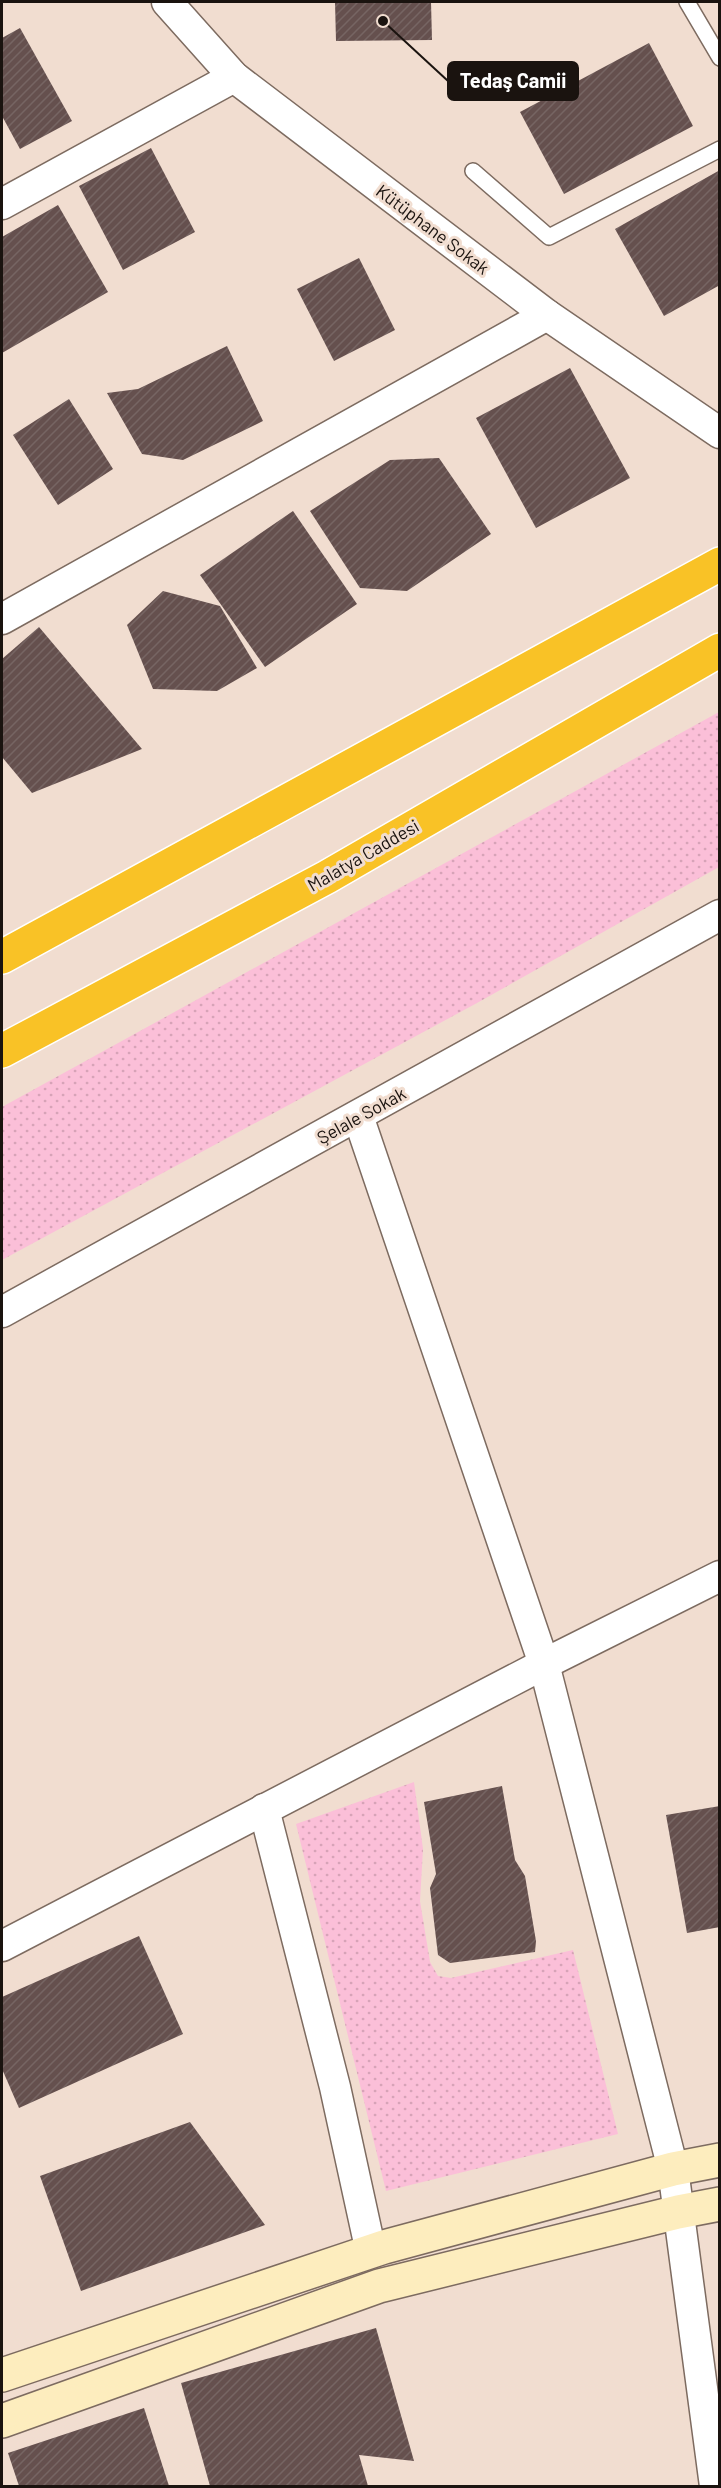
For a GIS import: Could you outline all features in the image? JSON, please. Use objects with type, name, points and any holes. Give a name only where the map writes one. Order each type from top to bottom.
[{"type":"highway","points":[[2,957],[720,564]]},
{"type":"highway","name":"Malatya Caddesi","points":[[2,1052],[327,877],[720,650]]},
{"type":"street","name":"Kütüphane Sokak","points":[[166,2],[234,77],[546,315],[720,433]]},
{"type":"street","points":[[2,204],[234,77]]},
{"type":"street","points":[[2,619],[546,315]]},
{"type":"street","name":"Şelale Sokak","points":[[2,1312],[720,915]]},
{"type":"street","points":[[358,1116],[544,1664],[673,2169],[715,2487]]},
{"type":"street","points":[[2,1946],[544,1664],[720,1576]]},
{"type":"street","points":[[264,1809],[335,2087],[371,2252]]},
{"type":"street","points":[[2,2375],[371,2252],[673,2169],[720,2160]]},
{"type":"street","points":[[2,2421],[379,2286],[678,2212],[720,2204]]},
{"type":"lane","points":[[687,2],[720,58]]},
{"type":"lane","points":[[473,171],[549,237],[720,149]]},
{"type":"shaded area","points":[[719,712],[719,867],[477,1003],[2,1260],[2,1107]]},
{"type":"shaded area","points":[[414,1782],[423,1849],[420,1901],[430,1962],[438,1976],[451,1978],[573,1950],[618,2134],[386,2191],[296,1824]]},
{"type":"building","points":[[335,2],[431,2],[432,40],[336,41]]},
{"type":"building","points":[[20,28],[72,121],[20,149],[2,116],[2,38]]},
{"type":"building","points":[[649,43],[693,126],[564,194],[520,112]]},
{"type":"building","points":[[151,148],[195,232],[123,270],[79,186]]},
{"type":"building","points":[[720,170],[720,285],[664,316],[615,229]]},
{"type":"building","points":[[58,205],[108,292],[2,353],[2,237]]},
{"type":"building","points":[[359,258],[395,330],[334,361],[297,289]]},
{"type":"building","points":[[227,346],[263,421],[183,460],[142,454],[107,393],[138,389]]},
{"type":"building","points":[[570,368],[630,478],[536,528],[476,418]]},
{"type":"building","points":[[69,399],[113,469],[58,505],[13,435]]},
{"type":"building","points":[[439,458],[491,534],[407,591],[360,588],[310,511],[390,460]]},
{"type":"building","points":[[293,511],[357,604],[265,667],[200,575]]},
{"type":"building","points":[[163,591],[220,606],[257,668],[217,691],[153,689],[127,625]]},
{"type":"building","points":[[39,627],[142,749],[32,793],[2,757],[2,659]]},
{"type":"building","points":[[502,1786],[515,1860],[525,1876],[536,1941],[535,1952],[450,1963],[438,1955],[430,1888],[436,1874],[424,1802]]},
{"type":"building","points":[[720,1806],[720,1927],[687,1933],[666,1815]]},
{"type":"building","points":[[139,1936],[183,2034],[19,2108],[2,2069],[2,1997]]},
{"type":"building","points":[[190,2122],[265,2225],[81,2291],[40,2176]]},
{"type":"building","points":[[376,2328],[414,2461],[359,2455],[368,2486],[210,2486],[181,2383]]},
{"type":"building","points":[[144,2408],[169,2486],[19,2486],[8,2453]]},
{"type":"place","name":"Tedaş Camii","points":[[383,21]]}]
